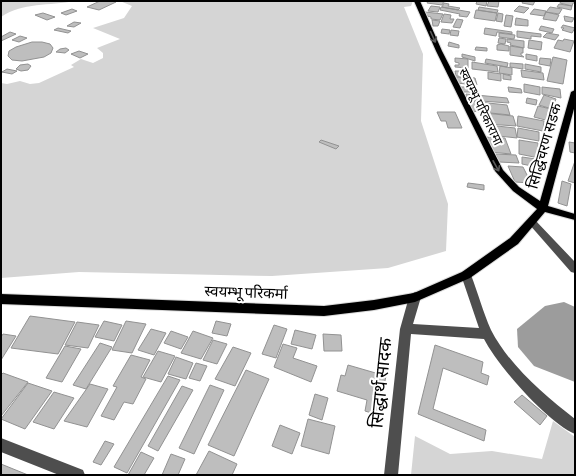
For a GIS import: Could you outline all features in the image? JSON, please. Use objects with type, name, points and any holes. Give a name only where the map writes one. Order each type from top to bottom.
[{"type":"main road","name":"स्वयम्भू परिकारामा","points":[[417,1],[439,51],[499,171],[516,190],[542,208],[575,217]]},
{"type":"main road","name":"सिद्धिचरण सडक","points":[[532,222],[542,208],[575,92]]},
{"type":"main road","name":"स्वयम्भू परिकर्मा","points":[[1,298],[324,311],[415,297],[466,275],[514,241],[532,222]]},
{"type":"street","points":[[532,222],[575,269]]},
{"type":"street","points":[[466,275],[487,334],[507,363],[540,397],[575,427]]},
{"type":"street","name":"सिद्धार्थ सादक","points":[[390,475],[406,329],[415,297]]},
{"type":"street","points":[[406,329],[487,334]]},
{"type":"street","points":[[1,445],[78,475]]},
{"type":"shaded area","points":[[1,1],[75,1],[36,5],[9,12],[1,17]]},
{"type":"shaded area","points":[[120,1],[413,1],[411,6],[404,7],[423,54],[421,121],[448,204],[446,251],[388,268],[272,276],[79,272],[1,278],[1,83],[7,84],[20,81],[30,84],[39,83],[74,67],[71,65],[81,59],[93,63],[103,58],[103,53],[97,48],[120,39],[93,28],[124,18],[132,6]]},
{"type":"shaded area","points":[[564,302],[575,307],[575,382],[534,366],[518,347],[517,329],[545,306]]},
{"type":"shaded area","points":[[553,421],[575,437],[575,475],[411,475],[415,436],[450,454],[492,451],[542,459]]},
{"type":"building","points":[[100,1],[116,2],[99,10],[87,7]]},
{"type":"building","points":[[428,1],[444,1],[442,5],[427,3]]},
{"type":"building","points":[[477,1],[487,1],[486,6],[476,4]]},
{"type":"building","points":[[489,1],[499,1],[498,7],[487,6]]},
{"type":"building","points":[[523,1],[535,1],[533,5],[522,3]]},
{"type":"building","points":[[561,1],[574,1],[575,3],[573,3],[572,6],[560,3]]},
{"type":"building","points":[[444,3],[449,4],[448,6],[460,8],[458,10],[442,7]]},
{"type":"building","points":[[559,4],[572,6],[571,10],[557,7]]},
{"type":"building","points":[[431,6],[440,7],[438,12],[428,11]]},
{"type":"building","points":[[519,6],[529,8],[524,13],[514,11]]},
{"type":"building","points":[[441,7],[470,12],[467,17],[459,16],[460,14],[440,10]]},
{"type":"building","points":[[479,7],[498,10],[497,13],[478,10]]},
{"type":"building","points":[[550,7],[562,9],[559,14],[546,12]]},
{"type":"building","points":[[72,9],[77,11],[66,15],[61,13]]},
{"type":"building","points":[[534,9],[546,11],[544,16],[530,14]]},
{"type":"building","points":[[476,10],[497,13],[495,21],[474,18]]},
{"type":"building","points":[[425,12],[443,14],[440,20],[431,19],[431,17],[427,16]]},
{"type":"building","points":[[546,12],[559,15],[556,21],[543,19]]},
{"type":"building","points":[[43,13],[55,17],[47,20],[35,15]]},
{"type":"building","points":[[498,13],[503,14],[502,22],[496,21]]},
{"type":"building","points":[[444,14],[451,15],[450,19],[454,19],[452,23],[441,22]]},
{"type":"building","points":[[506,15],[513,16],[511,27],[504,26]]},
{"type":"building","points":[[564,16],[574,18],[572,22],[565,21]]},
{"type":"building","points":[[516,18],[528,20],[528,26],[515,25]]},
{"type":"building","points":[[457,19],[463,20],[460,28],[453,27]]},
{"type":"building","points":[[432,20],[440,21],[438,26],[433,26]]},
{"type":"building","points":[[74,22],[81,23],[74,27],[67,26]]},
{"type":"building","points":[[563,25],[575,28],[572,33],[562,30],[564,28],[561,28]]},
{"type":"building","points":[[541,26],[554,29],[552,33],[539,30]]},
{"type":"building","points":[[58,28],[71,31],[68,33],[54,30]]},
{"type":"building","points":[[485,28],[512,32],[512,34],[497,32],[496,36],[484,34]]},
{"type":"building","points":[[442,29],[450,30],[449,34],[441,33]]},
{"type":"building","points":[[451,30],[459,31],[458,36],[450,35]]},
{"type":"building","points":[[517,31],[541,34],[541,37],[531,36],[531,39],[517,37]]},
{"type":"building","points":[[10,32],[16,34],[1,41],[1,37]]},
{"type":"building","points":[[499,33],[515,35],[514,39],[499,37]]},
{"type":"building","points":[[547,33],[559,35],[555,40],[543,37]]},
{"type":"building","points":[[20,36],[27,38],[19,42],[12,40]]},
{"type":"building","points":[[499,38],[506,39],[505,44],[498,43]]},
{"type":"building","points":[[507,39],[524,41],[524,48],[510,45],[511,43],[507,42]]},
{"type":"building","points":[[564,39],[574,41],[570,52],[554,48],[558,40],[563,41]]},
{"type":"building","points":[[529,40],[542,42],[541,50],[528,48]]},
{"type":"building","points":[[32,42],[50,44],[53,48],[51,53],[44,57],[22,61],[12,60],[8,56],[9,51],[16,47]]},
{"type":"building","points":[[449,42],[459,45],[459,48],[448,46]]},
{"type":"building","points":[[501,44],[509,46],[509,51],[497,50],[497,45]]},
{"type":"building","points":[[510,46],[523,48],[523,53],[521,53],[521,55],[524,57],[510,55]]},
{"type":"building","points":[[476,47],[487,48],[487,51],[475,50]]},
{"type":"building","points":[[66,48],[69,50],[65,53],[56,52],[60,49]]},
{"type":"building","points":[[79,51],[88,54],[80,58],[71,54]]},
{"type":"building","points":[[462,54],[475,57],[475,61],[462,57]]},
{"type":"building","points":[[526,54],[537,56],[537,61],[526,59]]},
{"type":"building","points":[[553,57],[567,60],[563,84],[547,81]]},
{"type":"building","points":[[455,58],[468,59],[468,68],[455,67],[455,65],[459,65],[459,63],[455,62]]},
{"type":"building","points":[[540,58],[551,59],[550,66],[539,64]]},
{"type":"building","points":[[486,59],[508,63],[507,67],[485,63]]},
{"type":"building","points":[[472,62],[497,66],[498,72],[472,69]]},
{"type":"building","points":[[510,63],[523,64],[523,69],[510,67]]},
{"type":"building","points":[[28,64],[31,66],[28,70],[21,71],[16,69],[20,65]]},
{"type":"building","points":[[525,64],[541,67],[541,72],[525,69]]},
{"type":"building","points":[[500,66],[512,68],[512,75],[499,73]]},
{"type":"building","points":[[7,69],[17,71],[12,74],[2,72]]},
{"type":"building","points":[[521,70],[543,73],[544,80],[522,77]]},
{"type":"building","points":[[455,71],[466,71],[466,77],[456,76]]},
{"type":"building","points":[[488,72],[501,74],[501,81],[488,79]]},
{"type":"building","points":[[503,74],[511,76],[511,80],[503,79]]},
{"type":"building","points":[[455,77],[475,78],[477,85],[456,83]]},
{"type":"building","points":[[524,84],[540,87],[540,95],[524,92]]},
{"type":"building","points":[[458,87],[469,87],[472,92],[460,92]]},
{"type":"building","points":[[508,87],[521,89],[522,93],[509,92]]},
{"type":"building","points":[[542,87],[560,89],[561,98],[542,94]]},
{"type":"building","points":[[466,94],[507,98],[509,103],[467,100]]},
{"type":"building","points":[[544,95],[556,99],[552,109],[539,105]]},
{"type":"building","points":[[527,98],[537,100],[536,105],[526,103]]},
{"type":"building","points":[[469,101],[507,105],[510,115],[471,111]]},
{"type":"building","points":[[538,106],[551,109],[549,121],[534,117]]},
{"type":"building","points":[[437,112],[455,112],[462,128],[448,128],[446,121],[441,121]]},
{"type":"building","points":[[485,113],[513,116],[516,126],[487,124]]},
{"type":"building","points":[[518,116],[544,121],[543,131],[517,126]]},
{"type":"building","points":[[488,125],[515,128],[517,138],[490,135]]},
{"type":"building","points":[[518,128],[539,132],[539,141],[517,137]]},
{"type":"building","points":[[485,137],[505,138],[511,154],[490,152]]},
{"type":"building","points":[[321,140],[339,146],[336,149],[319,142]]},
{"type":"building","points":[[519,140],[538,143],[539,158],[519,154]]},
{"type":"building","points":[[569,142],[575,143],[575,153],[570,152]]},
{"type":"building","points":[[496,154],[516,155],[519,163],[499,162]]},
{"type":"building","points":[[522,157],[536,159],[537,167],[522,164]]},
{"type":"building","points":[[575,161],[575,183],[568,181]]},
{"type":"building","points":[[508,166],[523,167],[531,183],[515,182]]},
{"type":"building","points":[[562,181],[571,184],[567,206],[558,203]]},
{"type":"building","points":[[468,183],[484,185],[484,190],[467,187]]},
{"type":"building","points":[[30,316],[75,322],[58,354],[11,348]]},
{"type":"building","points":[[104,321],[122,325],[114,341],[95,337]]},
{"type":"building","points":[[126,321],[146,324],[132,353],[112,350]]},
{"type":"building","points":[[216,321],[231,324],[227,336],[212,333]]},
{"type":"building","points":[[77,322],[99,325],[88,348],[65,345]]},
{"type":"building","points":[[274,325],[287,329],[276,358],[262,354]]},
{"type":"building","points":[[151,329],[166,333],[154,355],[138,350]]},
{"type":"building","points":[[295,330],[316,335],[312,349],[291,344]]},
{"type":"building","points":[[171,331],[188,337],[181,349],[164,343]]},
{"type":"building","points":[[193,331],[213,338],[201,359],[181,353]]},
{"type":"building","points":[[3,334],[16,336],[1,360],[1,337]]},
{"type":"building","points":[[323,334],[341,335],[342,351],[324,351]]},
{"type":"building","points":[[213,340],[227,344],[217,364],[203,360]]},
{"type":"building","points":[[100,343],[112,347],[86,389],[73,385]]},
{"type":"building","points":[[283,344],[297,348],[293,358],[317,366],[311,382],[274,367]]},
{"type":"building","points":[[435,345],[483,362],[481,373],[489,376],[487,385],[443,368],[433,409],[486,430],[484,441],[418,414]]},
{"type":"building","points":[[65,346],[81,349],[62,382],[46,378]]},
{"type":"building","points":[[233,347],[251,353],[235,386],[215,379]]},
{"type":"building","points":[[158,351],[175,356],[161,382],[143,377]]},
{"type":"building","points":[[131,355],[150,360],[141,377],[146,379],[133,404],[124,402],[114,420],[101,416],[117,387],[113,386]]},
{"type":"building","points":[[176,357],[193,363],[186,379],[168,374]]},
{"type":"building","points":[[196,363],[207,366],[200,381],[189,378]]},
{"type":"building","points":[[348,365],[386,376],[378,415],[365,411],[367,400],[337,391],[341,375],[345,376]]},
{"type":"building","points":[[246,370],[269,379],[234,456],[208,445]]},
{"type":"building","points":[[3,373],[28,382],[1,416],[1,375]]},
{"type":"building","points":[[168,376],[180,380],[127,473],[114,467]]},
{"type":"building","points":[[28,383],[52,391],[25,429],[1,419]]},
{"type":"building","points":[[90,384],[108,389],[87,427],[64,421]]},
{"type":"building","points":[[210,385],[224,390],[194,454],[179,448]]},
{"type":"building","points":[[182,386],[193,390],[158,451],[148,446]]},
{"type":"building","points":[[54,392],[74,398],[54,429],[33,422]]},
{"type":"building","points":[[315,394],[328,398],[322,420],[309,415]]},
{"type":"building","points":[[522,395],[547,416],[540,425],[514,402]]},
{"type":"building","points":[[308,419],[335,426],[329,454],[301,446]]},
{"type":"building","points":[[280,425],[300,433],[292,454],[272,446]]},
{"type":"building","points":[[105,441],[114,444],[101,465],[93,462]]},
{"type":"building","points":[[209,451],[237,464],[232,475],[196,475]]},
{"type":"building","points":[[141,452],[154,458],[144,475],[128,475]]},
{"type":"building","points":[[171,454],[185,459],[178,475],[162,475]]},
{"type":"building","points":[[1,464],[28,475],[1,475]]}]
